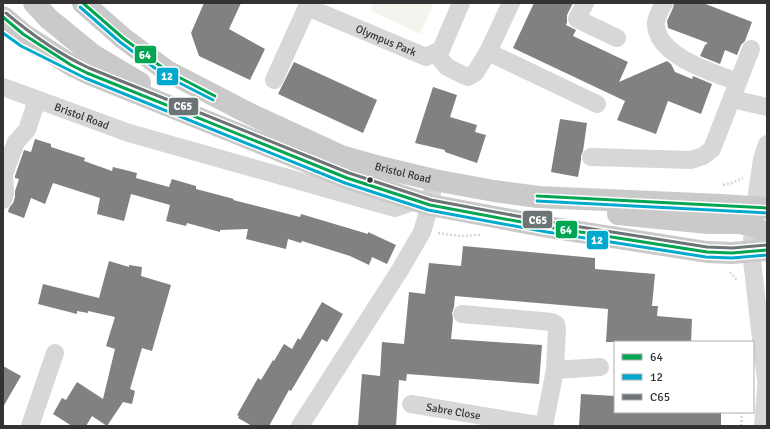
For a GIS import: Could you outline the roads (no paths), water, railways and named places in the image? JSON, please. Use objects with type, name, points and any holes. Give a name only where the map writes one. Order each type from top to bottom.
[{"type":"main road","points":[[34,3],[49,19],[93,55],[198,117]]},
{"type":"main road","name":"Bristol Road","points":[[83,3],[123,38],[167,71],[250,114],[342,156],[434,180],[538,197],[597,212],[708,224],[739,224],[761,219]]},
{"type":"main road","name":"Bristol Road","points":[[3,17],[23,34],[70,65],[86,73],[347,178],[422,203],[548,227],[707,252],[732,253],[759,251]]},
{"type":"main road","points":[[3,27],[23,42],[70,65]]},
{"type":"street","points":[[461,3],[441,50],[435,53],[447,67],[468,77],[475,74],[488,52],[511,3]]},
{"type":"street","points":[[585,3],[577,19],[617,38]]},
{"type":"street","points":[[664,3],[656,22],[656,29],[665,45],[674,54],[696,65],[738,82]]},
{"type":"street","name":"Olympus Park","points":[[274,80],[308,5],[426,57],[435,53]]},
{"type":"street","points":[[591,157],[691,160],[703,156],[712,149],[751,49]]},
{"type":"street","points":[[488,52],[597,104]]},
{"type":"street","name":"Bristol Road","points":[[3,87],[129,133],[395,208],[422,203]]},
{"type":"street","points":[[732,99],[767,107]]},
{"type":"street","points":[[3,200],[5,194],[4,174],[16,142],[26,130],[37,100]]},
{"type":"street","points":[[763,426],[767,377],[760,339],[760,178],[762,159],[767,144]]},
{"type":"street","points":[[300,426],[400,270],[422,232],[422,203],[434,180]]},
{"type":"street","name":"Sabre Close","points":[[411,404],[544,426],[554,370],[557,329],[556,324],[552,322],[462,314]]},
{"type":"street","points":[[30,426],[55,354]]},
{"type":"street","points":[[554,370],[600,367]]}]
